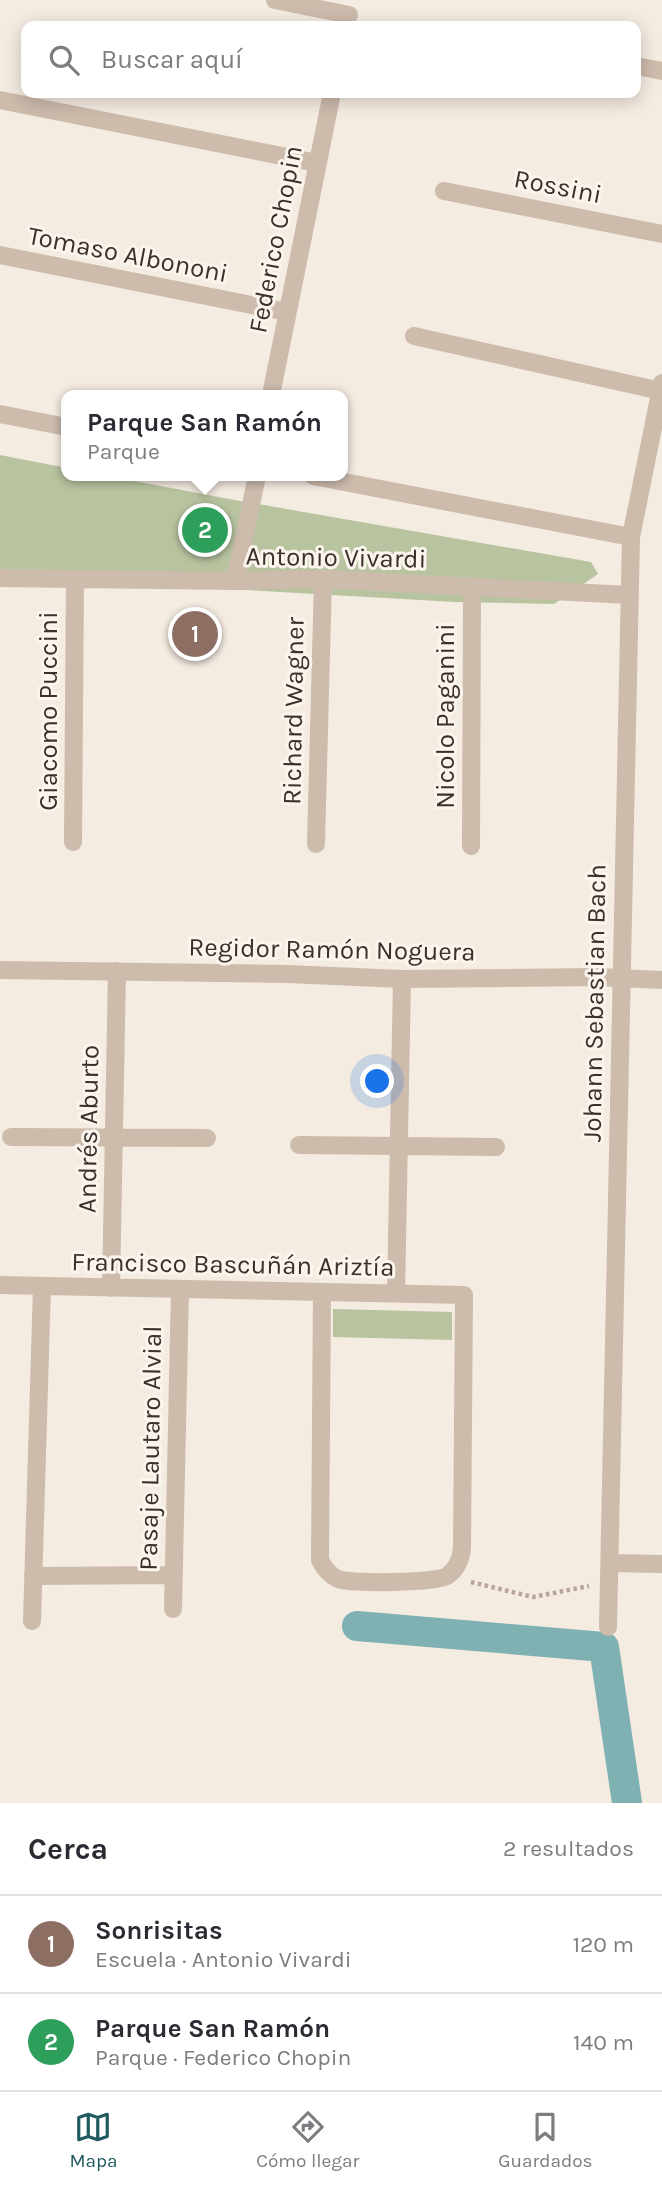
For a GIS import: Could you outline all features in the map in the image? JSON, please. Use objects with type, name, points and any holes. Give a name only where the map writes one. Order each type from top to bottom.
[{"type":"street","points":[[275,0],[349,14]]},
{"type":"street","points":[[641,66],[662,71]]},
{"type":"street","name":"Federico Chopin","points":[[272,390],[331,98]]},
{"type":"street","points":[[0,100],[317,163]]},
{"type":"street","name":"Rossini","points":[[444,191],[662,234]]},
{"type":"street","name":"Tomaso Albononi","points":[[0,255],[286,312]]},
{"type":"street","points":[[414,336],[661,387]]},
{"type":"street","name":"Johann Sebastian Bach","points":[[608,1628],[631,537],[661,387]]},
{"type":"street","points":[[0,414],[61,427]]},
{"type":"street","points":[[235,582],[256,481]]},
{"type":"street","points":[[339,481],[631,537]]},
{"type":"street","name":"Antonio Vivardi","points":[[0,578],[235,582],[323,579],[629,595]]},
{"type":"street","name":"Giacomo Puccini","points":[[73,842],[75,579]]},
{"type":"street","name":"Richard Wagner","points":[[316,844],[323,579]]},
{"type":"street","name":"Nicolo Paganini","points":[[471,846],[472,586]]},
{"type":"street","name":"Regidor Ramón Noguera","points":[[0,970],[274,974],[402,979],[662,980]]},
{"type":"street","name":"Andrés Aburto","points":[[111,1288],[117,971]]},
{"type":"street","points":[[396,1294],[402,979]]},
{"type":"street","points":[[11,1138],[207,1138]]},
{"type":"street","points":[[299,1144],[496,1147]]},
{"type":"street","name":"Francisco Bascuñán Ariztía","points":[[0,1285],[464,1295],[461,1556],[453,1570]]},
{"type":"street","points":[[32,1621],[42,1286]]},
{"type":"street","name":"Pasaje Lautaro Alvial","points":[[173,1608],[180,1289]]},
{"type":"street","points":[[322,1292],[320,1560],[329,1574],[344,1581],[432,1581],[447,1576],[453,1570]]},
{"type":"street","points":[[610,1563],[662,1564]]},
{"type":"street","points":[[33,1576],[173,1575]]},
{"type":"path","points":[[453,1570],[467,1581],[533,1597],[609,1581]]},
{"type":"green space","points":[[0,455],[61,467],[61,481],[134,481],[591,562],[598,574],[554,604],[455,602],[193,587],[0,583]]},
{"type":"green space","points":[[333,1309],[452,1312],[452,1340],[333,1337]]},
{"type":"waterway","points":[[357,1626],[604,1647],[627,1803]]},
{"type":"place","name":"Parque San Ramón","points":[[205,530]]},
{"type":"place","name":"Sonrisitas","points":[[195,634]]}]
